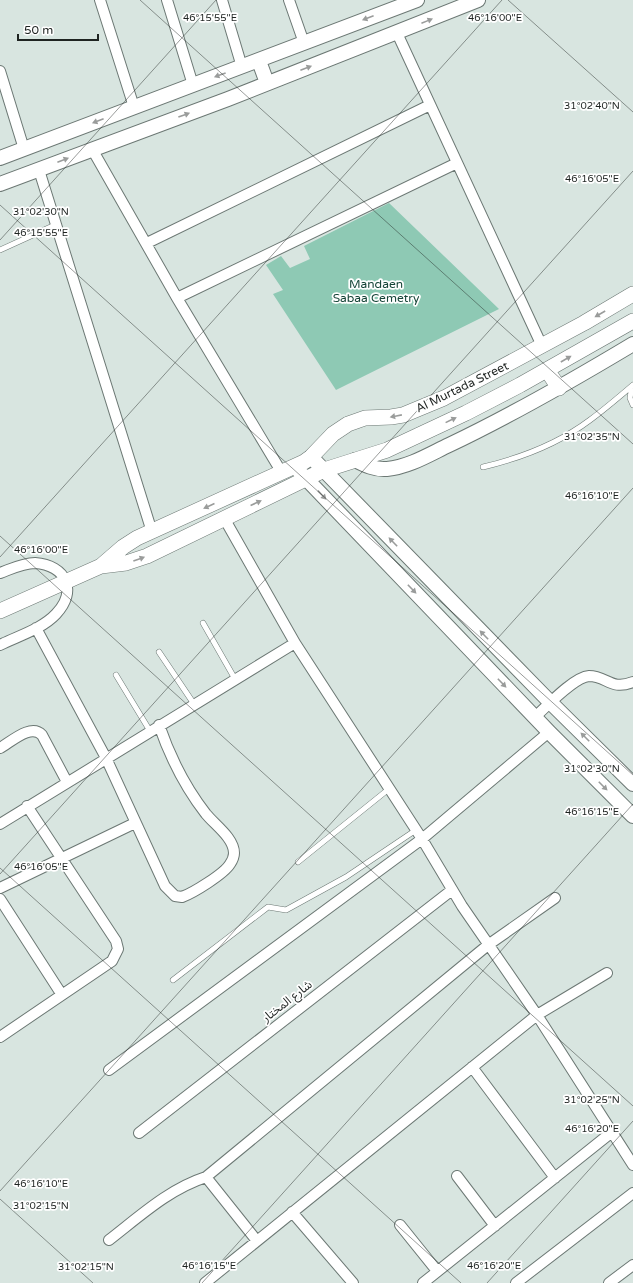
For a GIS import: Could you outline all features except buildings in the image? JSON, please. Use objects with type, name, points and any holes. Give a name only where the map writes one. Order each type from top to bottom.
[{"type":"main road","name":"Al Murtada Street","points":[[101,566],[123,547],[152,532],[289,470],[311,457],[333,434],[348,424],[366,418],[397,416],[427,406],[461,390],[542,346],[633,294]]},
{"type":"main road","name":"Al Murtada Street","points":[[0,611],[66,580],[101,566],[136,560],[324,470],[398,446],[489,402],[633,321]]},
{"type":"main road","points":[[547,370],[559,388]]},
{"type":"street","points":[[100,0],[134,107]]},
{"type":"street","points":[[167,0],[193,85]]},
{"type":"street","points":[[222,0],[242,67]]},
{"type":"street","points":[[290,0],[304,43]]},
{"type":"street","points":[[0,158],[259,61],[304,43],[383,6],[417,0]]},
{"type":"street","points":[[0,184],[397,33],[478,0]]},
{"type":"street","points":[[397,33],[542,346]]},
{"type":"street","points":[[259,61],[267,83]]},
{"type":"street","points":[[0,72],[24,149]]},
{"type":"street","points":[[147,243],[430,105]]},
{"type":"street","points":[[92,149],[177,298],[289,470],[307,479],[549,732],[633,816]]},
{"type":"street","points":[[177,298],[456,163]]},
{"type":"street","points":[[39,170],[152,532]]},
{"type":"street","points":[[355,460],[375,468],[386,469],[406,465],[490,425],[559,388],[633,344]]},
{"type":"street","points":[[311,457],[550,703],[633,784]]},
{"type":"street","points":[[224,518],[295,643],[390,788],[452,890],[537,1016],[632,1163]]},
{"type":"street","points":[[0,574],[26,564],[41,564],[55,570],[66,580],[66,594],[61,607],[52,618],[36,628],[0,645]]},
{"type":"street","points":[[36,628],[106,758],[135,824],[165,886],[174,896],[186,896],[227,868],[233,859],[233,847],[231,842],[206,814],[185,783],[166,745],[155,728]]},
{"type":"street","points":[[0,824],[235,678],[295,643]]},
{"type":"street","points":[[535,717],[575,682],[584,677],[598,678],[613,685],[624,685],[633,682]]},
{"type":"street","points":[[0,748],[29,730],[36,730],[42,735],[67,782]]},
{"type":"street","points":[[109,1070],[422,839],[549,732]]},
{"type":"street","points":[[0,1037],[112,961],[118,950],[116,941],[28,806]]},
{"type":"street","points":[[0,888],[135,824]]},
{"type":"street","name":"شارع المختار","points":[[139,1133],[452,890]]},
{"type":"street","points":[[109,1240],[172,1191],[190,1182],[206,1177],[488,945],[555,898]]},
{"type":"street","points":[[0,899],[62,995]]},
{"type":"street","points":[[205,1283],[537,1016],[607,972]]},
{"type":"street","points":[[472,1067],[555,1178]]},
{"type":"street","points":[[423,1283],[612,1132]]},
{"type":"street","points":[[457,1176],[495,1226]]},
{"type":"street","points":[[206,1177],[257,1241]]},
{"type":"street","points":[[519,1282],[633,1193]]},
{"type":"street","points":[[292,1212],[353,1283]]},
{"type":"street","points":[[400,1225],[438,1271]]},
{"type":"street","points":[[609,1283],[633,1265]]},
{"type":"lane","points":[[0,250],[55,225]]},
{"type":"lane","points":[[633,385],[630,398],[633,405]]},
{"type":"lane","points":[[483,467],[520,457],[556,441],[589,421],[633,385]]},
{"type":"lane","points":[[203,623],[235,678]]},
{"type":"lane","points":[[159,652],[194,704]]},
{"type":"lane","points":[[116,675],[155,728]]},
{"type":"lane","points":[[298,862],[390,788]]},
{"type":"lane","points":[[172,980],[268,907],[286,910],[346,877],[416,830]]},
{"type":"green space","name":"Mandaen Sabaa Cemetry","points":[[389,203],[499,309],[336,390],[273,294],[283,290],[266,265],[281,256],[290,268],[310,259],[304,246]]}]
